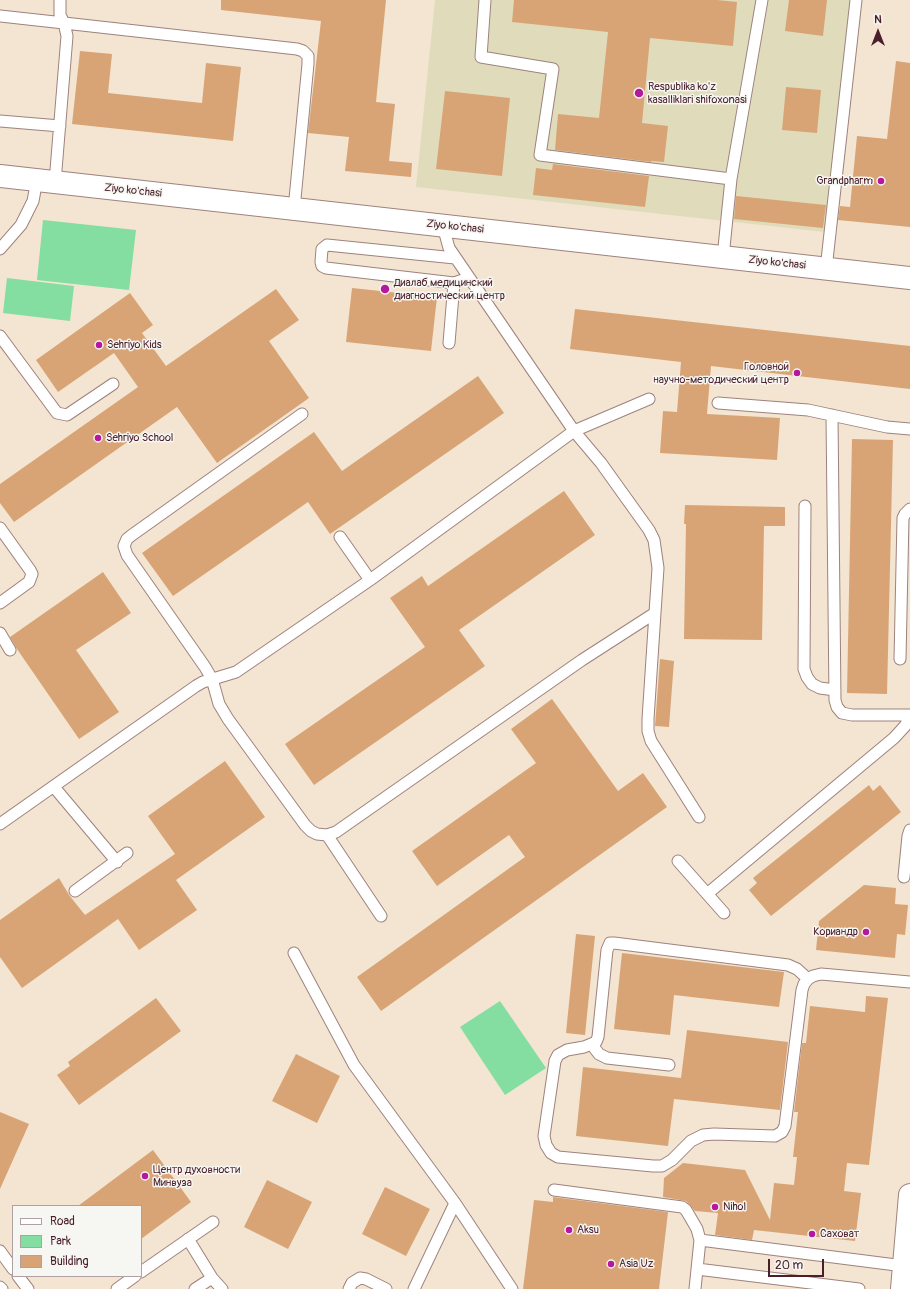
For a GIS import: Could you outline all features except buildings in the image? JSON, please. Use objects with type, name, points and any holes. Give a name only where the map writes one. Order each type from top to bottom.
[{"type":"street","name":"Ziyo ko'chasi","points":[[0,176],[910,278]]},
{"type":"street","points":[[903,1289],[910,1195]]},
{"type":"lane","points":[[0,249],[21,225],[33,201],[46,181],[60,126],[67,36],[64,23],[60,15],[60,0]]},
{"type":"lane","points":[[485,0],[481,57],[552,69],[540,155],[731,179]]},
{"type":"lane","points":[[723,257],[731,179],[762,0]]},
{"type":"lane","points":[[826,268],[856,0]]},
{"type":"lane","points":[[0,16],[297,49],[303,51],[308,56],[308,64],[294,209]]},
{"type":"lane","points":[[0,121],[60,126]]},
{"type":"lane","points":[[443,226],[449,248],[469,278],[574,431],[601,463],[649,530],[654,540],[658,568],[648,730],[651,741],[699,817]]},
{"type":"lane","points":[[456,258],[327,244],[322,249],[321,262],[322,266],[326,268],[454,283],[469,278]]},
{"type":"lane","points":[[448,343],[454,283]]},
{"type":"lane","points":[[0,336],[57,413],[67,415],[113,384]]},
{"type":"lane","points":[[0,824],[196,686],[203,682],[236,672],[370,580],[574,431],[649,399]]},
{"type":"lane","points":[[718,403],[808,410],[887,427],[910,429]]},
{"type":"lane","points":[[302,414],[132,535],[124,546],[127,555],[205,667],[212,679],[219,704],[228,719],[304,825],[311,831],[317,834],[327,835],[336,832],[582,660],[655,613]]},
{"type":"lane","points":[[707,894],[894,738],[905,726],[910,716],[852,715],[842,713],[837,707],[835,700],[832,415]]},
{"type":"lane","points":[[805,506],[804,669],[812,684],[820,688],[835,690]]},
{"type":"lane","points":[[900,659],[903,518],[910,509]]},
{"type":"lane","points":[[0,528],[32,574],[29,582],[0,602]]},
{"type":"lane","points":[[340,537],[370,580]]},
{"type":"lane","points":[[0,633],[10,650]]},
{"type":"lane","points":[[54,787],[117,862]]},
{"type":"lane","points":[[904,877],[908,836],[910,830]]},
{"type":"lane","points":[[327,835],[381,916]]},
{"type":"lane","points":[[75,891],[117,862],[127,853]]},
{"type":"lane","points":[[678,861],[724,913]]},
{"type":"lane","points":[[808,979],[797,969],[788,965],[610,943],[607,950],[598,1037],[596,1042],[592,1045],[567,1050],[558,1055],[555,1061],[544,1136],[546,1145],[551,1153],[558,1157],[662,1166],[672,1160],[691,1141],[703,1135],[775,1136],[782,1132],[786,1126],[802,990],[808,979],[821,974],[910,982]]},
{"type":"lane","points":[[294,953],[354,1065],[454,1203],[512,1289]]},
{"type":"lane","points":[[592,1045],[599,1054],[607,1058],[669,1065]]},
{"type":"lane","points":[[554,1190],[682,1207],[686,1210],[697,1229],[700,1240],[695,1289]]},
{"type":"lane","points":[[414,1289],[454,1203]]},
{"type":"lane","points":[[142,1271],[214,1222]]},
{"type":"lane","points":[[188,1239],[212,1278],[222,1289]]},
{"type":"lane","points":[[700,1240],[904,1266]]},
{"type":"lane","points":[[0,1251],[12,1268]]},
{"type":"lane","points":[[697,1269],[859,1289]]},
{"type":"lane","points":[[19,1277],[28,1289]]},
{"type":"lane","points":[[117,1289],[134,1277]]},
{"type":"lane","points":[[195,1289],[212,1278]]},
{"type":"lane","points":[[349,1289],[352,1283],[360,1278],[366,1279],[386,1289]]},
{"type":"shaded area","name":"Respublika ko'z kasalliklari shifoxonasi","points":[[435,0],[862,0],[834,233],[416,187]]},
{"type":"green space","points":[[43,220],[136,230],[129,290],[37,280]]},
{"type":"green space","points":[[7,278],[74,286],[70,321],[3,313]]},
{"type":"green space","points":[[500,1001],[546,1068],[505,1095],[460,1027]]},
{"type":"place","name":"Respublika ko'z kasalliklari shifoxonasi","points":[[639,93]]},
{"type":"place","name":"Grandpharm","points":[[881,181]]},
{"type":"place","name":"Диалаб медицинский диагностический центр","points":[[385,289]]},
{"type":"place","name":"Sehriyo Kids","points":[[99,345]]},
{"type":"place","name":"Головной научно-методический центр","points":[[797,373]]},
{"type":"place","name":"Sehriyo School","points":[[98,438]]},
{"type":"place","name":"Кориандр","points":[[866,932]]},
{"type":"place","name":"Центр духовности Минвуза","points":[[145,1176]]},
{"type":"place","name":"Nihol","points":[[715,1207]]},
{"type":"place","name":"Aksu","points":[[569,1230]]},
{"type":"place","name":"Саховат","points":[[812,1234]]},
{"type":"place","name":"Asia Uz","points":[[611,1264]]}]
